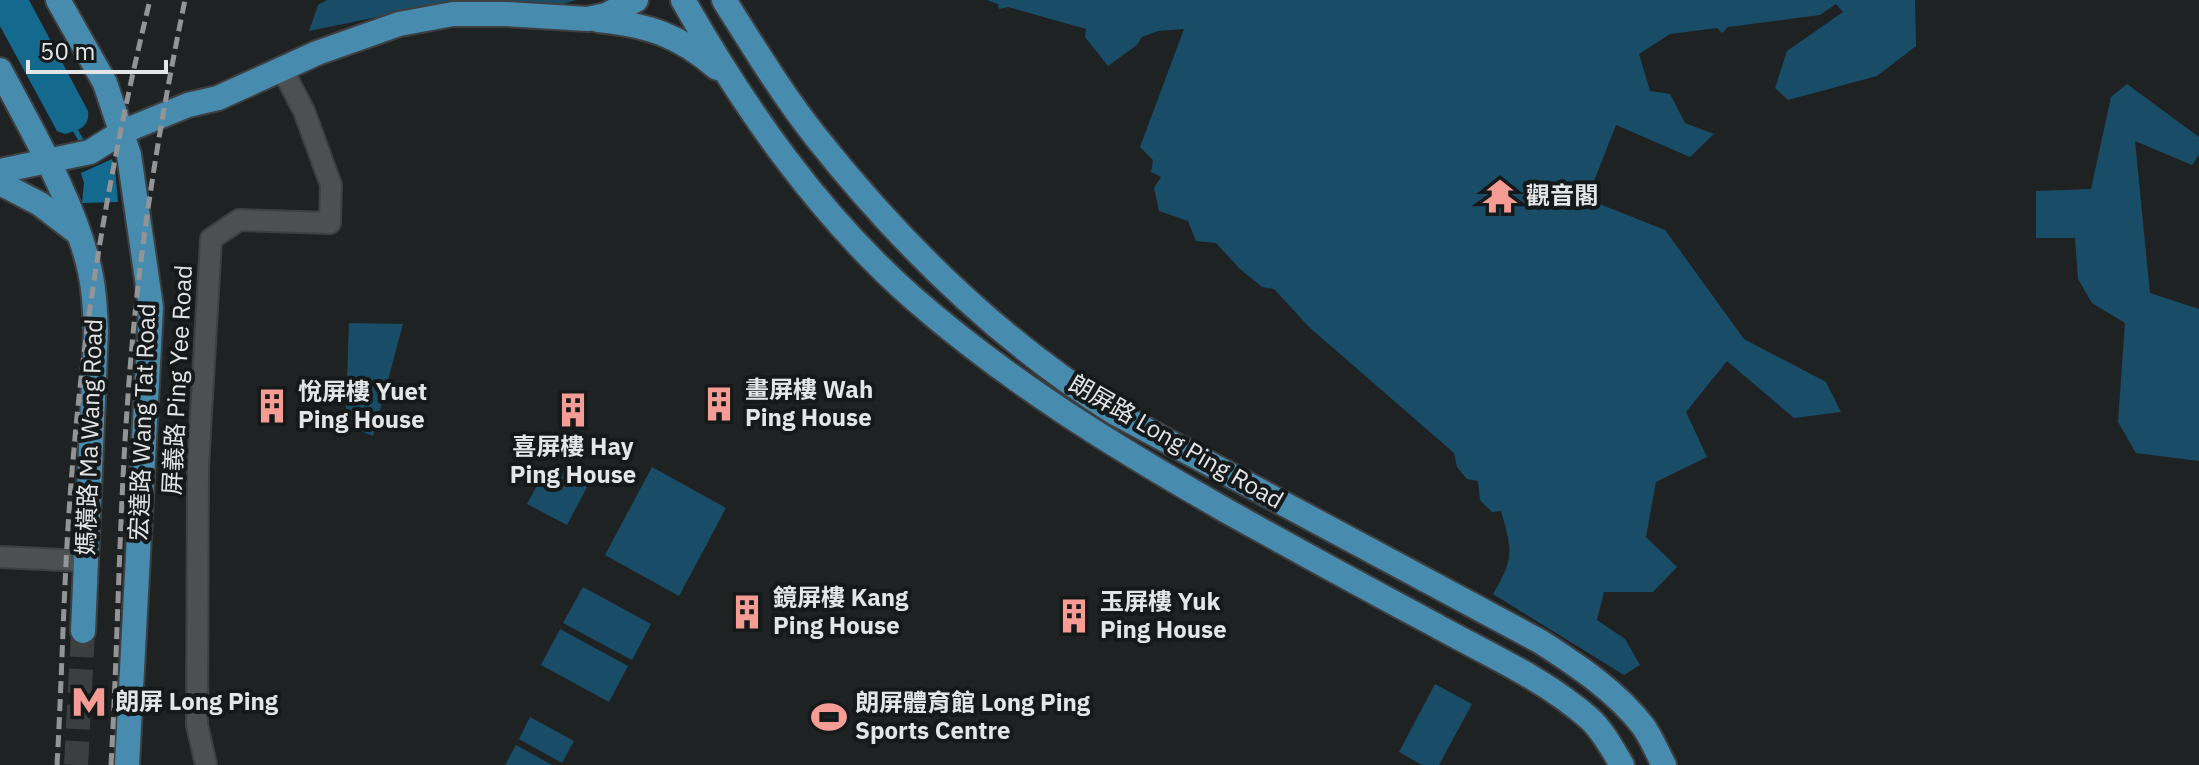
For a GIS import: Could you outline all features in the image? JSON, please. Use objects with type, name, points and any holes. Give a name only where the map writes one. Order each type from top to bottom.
[{"type":"main road","name":"宏達路 Wang Tat Road","points":[[58,0],[105,83],[116,129],[129,155],[151,307],[127,765]]},
{"type":"main road","points":[[588,19],[606,15],[636,0]]},
{"type":"main road","name":"朗屏路 Long Ping Road","points":[[724,0],[806,123],[889,222],[996,325],[1115,413],[1541,642],[1584,670],[1617,698],[1644,727],[1664,765]]},
{"type":"main road","points":[[625,23],[645,19],[687,1]]},
{"type":"main road","name":"朗屏路 Long Ping Road","points":[[687,1],[730,80],[810,190],[912,297],[1016,381],[1113,445],[1543,683],[1593,721],[1622,765]]},
{"type":"main road","points":[[0,171],[90,152],[116,129],[218,98],[282,69],[399,24],[453,14],[588,19],[651,27],[681,41],[730,80]]},
{"type":"main road","name":"媽橫路 Ma Wang Road","points":[[0,70],[55,160],[89,265],[96,331],[83,631]]},
{"type":"main road","points":[[0,183],[40,204],[80,235]]},
{"type":"main road","points":[[1113,445],[1115,413]]},
{"type":"street","name":"屏義路 Ping Yee Road","points":[[206,765],[197,725],[198,467],[211,239],[239,220],[330,223],[331,185],[304,111],[282,69]]},
{"type":"street","points":[[0,557],[86,561]]},
{"type":"shaded area","points":[[0,0],[29,0],[88,111],[87,121],[82,127],[65,134],[57,131],[0,26]]},
{"type":"shaded area","points":[[327,0],[576,0],[563,4],[440,4],[309,31],[318,5]]},
{"type":"shaded area","points":[[987,0],[1915,0],[1916,46],[1877,76],[1788,100],[1775,88],[1787,51],[1843,12],[1836,4],[1820,15],[1728,27],[1722,33],[1717,28],[1670,34],[1639,54],[1650,91],[1670,94],[1685,123],[1714,134],[1690,157],[1616,125],[1587,199],[1665,230],[1744,339],[1826,382],[1841,412],[1794,418],[1727,361],[1686,412],[1707,457],[1656,482],[1646,537],[1677,567],[1653,592],[1604,592],[1597,620],[1625,639],[1640,665],[1624,675],[1493,594],[1508,562],[1505,524],[1501,511],[1492,512],[1480,500],[1478,481],[1467,479],[1457,467],[1454,453],[1309,327],[1274,289],[1262,287],[1216,243],[1196,241],[1188,221],[1159,211],[1154,188],[1161,177],[1151,172],[1153,160],[1140,147],[1184,29],[1158,31],[1142,37],[1137,45],[1108,66],[1085,37],[1086,29],[1008,7],[999,9],[998,4]]},
{"type":"shaded area","points":[[2127,84],[2199,137],[2199,155],[2192,165],[2135,141],[2150,293],[2199,309],[2199,461],[2136,453],[2118,422],[2125,323],[2092,303],[2078,279],[2075,238],[2036,238],[2036,191],[2091,189],[2111,97]]},
{"type":"shaded area","points":[[112,159],[118,202],[82,203],[84,183],[81,173]]},
{"type":"shaded area","points":[[349,323],[403,324],[373,436],[356,429],[346,408]]},
{"type":"shaded area","points":[[652,467],[726,508],[679,596],[605,555]]},
{"type":"shaded area","points":[[597,468],[567,525],[527,504],[546,469]]},
{"type":"shaded area","points":[[583,587],[651,624],[632,660],[563,623]]},
{"type":"shaded area","points":[[560,629],[628,666],[609,702],[541,665]]},
{"type":"shaded area","points":[[1435,684],[1472,704],[1439,765],[1422,765],[1399,752]]},
{"type":"shaded area","points":[[530,717],[574,741],[562,763],[519,739]]},
{"type":"shaded area","points":[[516,745],[552,765],[505,765]]},
{"type":"waterway","points":[[74,128],[85,147]]},
{"type":"tunnel","points":[[76,765],[83,631]]},
{"type":"railway","points":[[57,765],[71,488],[86,336],[114,167],[150,0]]},
{"type":"railway","points":[[111,765],[132,346],[150,197],[185,0]]},
{"type":"place","name":"觀音閣","points":[[1500,196]]},
{"type":"place","name":"畫屏樓 Wah Ping House","points":[[719,404]]},
{"type":"place","name":"悅屏樓 Yuet Ping House","points":[[272,406]]},
{"type":"place","name":"喜屏樓 Hay Ping House","points":[[573,410]]},
{"type":"place","name":"鏡屏樓 Kang Ping House","points":[[747,612]]},
{"type":"place","name":"玉屏樓 Yuk Ping House","points":[[1074,616]]},
{"type":"place","name":"朗屏 Long Ping","points":[[89,702]]},
{"type":"place","name":"朗屏體育館 Long Ping Sports Centre","points":[[829,717]]}]
